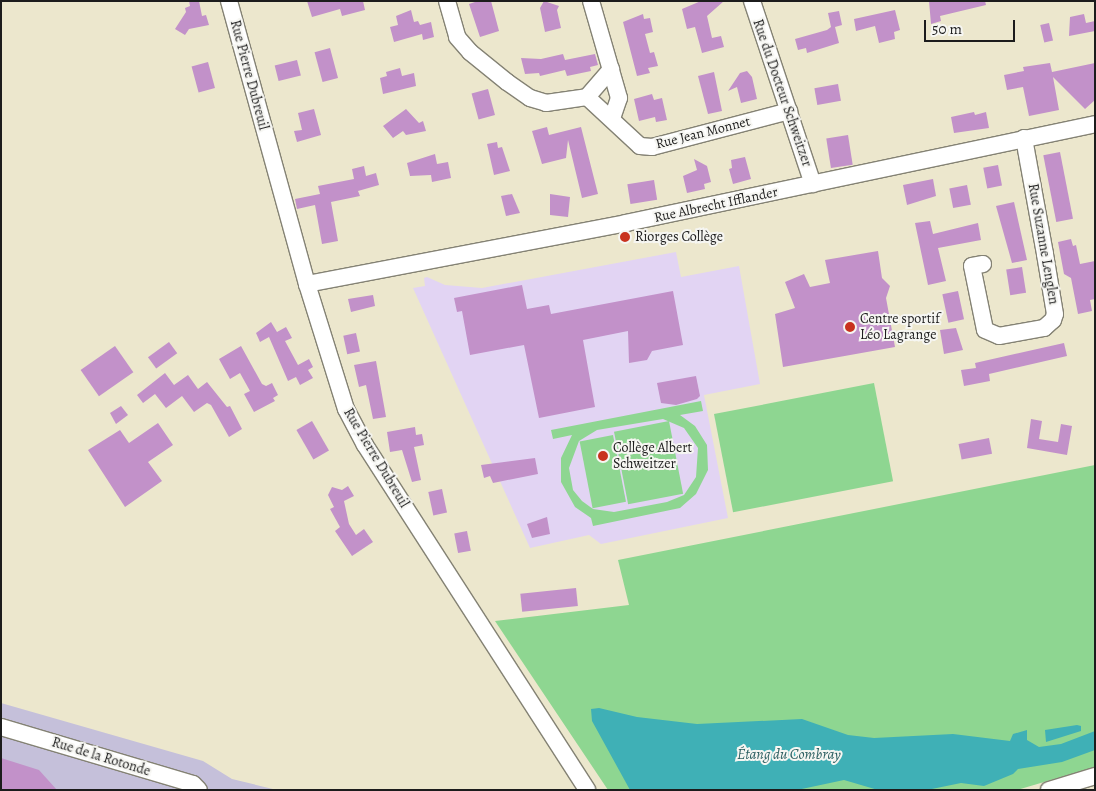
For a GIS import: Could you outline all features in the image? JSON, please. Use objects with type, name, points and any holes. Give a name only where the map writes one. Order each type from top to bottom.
[{"type":"street","name":"Rue Pierre Dubreuil","points":[[229,1],[336,384],[358,434],[586,789]]},
{"type":"street","points":[[446,1],[457,37],[470,52],[530,98],[546,103],[587,97],[611,69]]},
{"type":"street","points":[[591,1],[619,98],[612,118]]},
{"type":"street","name":"Rue du Docteur Schweitzer","points":[[752,1],[813,184]]},
{"type":"street","name":"Rue Jean Monnet","points":[[587,97],[612,118],[634,142],[652,147],[789,111]]},
{"type":"street","name":"Rue Albrecht Ifflander","points":[[307,284],[813,184],[1095,124]]},
{"type":"street","name":"Rue Suzanne Lenglen","points":[[983,264],[972,266],[985,330],[999,336],[1044,328],[1052,320],[1055,314],[1046,254],[1024,138]]},
{"type":"street","name":"Rue de la Rotonde","points":[[1,727],[193,784],[199,790]]},
{"type":"street","points":[[1050,790],[1095,776]]},
{"type":"shaded area","name":"Collège Albert Schweitzer","points":[[676,252],[681,277],[739,266],[760,384],[704,395],[728,518],[601,544],[589,535],[530,548],[413,288],[425,286],[424,278],[427,277],[445,285],[482,288]]},
{"type":"shaded area","points":[[1,703],[203,761],[232,779],[277,790],[1,790]]},
{"type":"green space","points":[[874,383],[893,481],[733,512],[714,414]]},
{"type":"green space","points":[[701,401],[703,411],[680,415],[695,426],[707,445],[708,470],[696,494],[680,508],[593,526],[591,518],[575,507],[561,482],[561,458],[572,435],[553,439],[551,430]],"holes":[[[663,419],[684,428],[698,448],[696,477],[684,495],[667,502],[614,512],[593,509],[582,501],[573,490],[569,468],[579,441],[597,430]]]},
{"type":"green space","points":[[669,421],[683,494],[628,504],[614,432]]},
{"type":"green space","points":[[613,435],[626,502],[593,508],[580,441]]},
{"type":"green space","points":[[1095,465],[1095,767],[1017,790],[608,790],[495,621],[629,605],[618,560]]},
{"type":"water","name":"Étang du Combray","points":[[599,708],[637,717],[697,724],[802,719],[848,735],[874,738],[953,734],[1010,741],[1013,734],[1027,730],[1027,740],[1039,747],[1061,744],[1095,731],[1095,750],[1062,762],[1018,769],[1013,774],[984,786],[961,783],[927,790],[878,790],[844,780],[797,790],[630,790],[592,721],[591,709]]},
{"type":"water","points":[[1081,726],[1081,731],[1046,742],[1045,730]]},
{"type":"building","points":[[189,1],[199,1],[202,16],[206,15],[209,25],[189,29],[185,35],[175,29],[186,12],[185,8],[190,6]]},
{"type":"building","points":[[307,1],[363,1],[365,10],[342,16],[340,9],[312,17]]},
{"type":"building","points":[[478,1],[491,1],[499,31],[480,37],[469,4]]},
{"type":"building","points":[[544,1],[559,6],[557,10],[561,28],[545,32],[540,8]]},
{"type":"building","points":[[701,1],[724,1],[707,16],[712,38],[721,36],[724,47],[702,53],[695,27],[687,29],[682,9]]},
{"type":"building","points":[[929,1],[985,1],[986,5],[940,16],[941,21],[931,24]]},
{"type":"building","points":[[411,10],[414,22],[418,21],[420,25],[431,22],[434,37],[423,40],[422,34],[394,42],[390,27],[398,25],[396,16]]},
{"type":"building","points":[[895,10],[900,30],[894,32],[895,39],[879,43],[875,26],[856,31],[854,19]]},
{"type":"building","points":[[839,11],[842,25],[835,27],[839,43],[807,53],[806,48],[798,50],[795,39],[827,30],[831,27],[828,13]]},
{"type":"building","points":[[643,14],[644,19],[650,18],[653,32],[645,34],[650,53],[654,52],[658,66],[648,68],[650,73],[637,76],[623,22]]},
{"type":"building","points":[[1084,14],[1086,23],[1095,21],[1095,31],[1069,36],[1070,17]]},
{"type":"building","points":[[1049,23],[1053,41],[1044,43],[1040,25]]},
{"type":"building","points":[[330,48],[338,78],[323,82],[315,52]]},
{"type":"building","points":[[563,54],[565,60],[595,54],[598,65],[590,67],[591,71],[567,76],[565,70],[540,76],[539,73],[525,74],[521,58],[541,59]]},
{"type":"building","points":[[297,60],[301,76],[279,81],[275,66]]},
{"type":"building","points":[[208,62],[215,88],[199,92],[192,66]]},
{"type":"building","points":[[1050,63],[1052,72],[1095,63],[1095,100],[1085,109],[1053,77],[1059,110],[1029,116],[1023,87],[1007,90],[1004,75],[1024,71],[1023,67]]},
{"type":"building","points":[[400,68],[402,76],[414,73],[416,86],[383,94],[380,78],[387,76],[386,72]]},
{"type":"building","points":[[747,71],[752,77],[757,99],[741,103],[737,87],[728,91],[740,73]]},
{"type":"building","points":[[714,72],[722,111],[708,114],[698,76]]},
{"type":"building","points":[[838,84],[841,101],[817,105],[814,88]]},
{"type":"building","points":[[488,89],[495,115],[479,119],[472,93]]},
{"type":"building","points":[[652,94],[654,100],[662,98],[667,120],[656,122],[655,117],[639,121],[634,99]]},
{"type":"building","points":[[314,109],[321,135],[297,142],[294,131],[302,130],[298,113]]},
{"type":"building","points":[[406,109],[419,123],[423,121],[426,131],[406,135],[403,131],[393,138],[383,126]]},
{"type":"building","points":[[974,112],[975,115],[986,112],[989,128],[954,133],[951,117]]},
{"type":"building","points":[[547,127],[549,135],[581,127],[598,194],[582,198],[568,140],[566,158],[542,164],[532,131]]},
{"type":"building","points":[[848,135],[853,165],[831,168],[826,138]]},
{"type":"building","points":[[497,142],[498,148],[502,147],[510,171],[494,175],[487,144]]},
{"type":"building","points":[[1060,152],[1073,219],[1056,222],[1043,155]]},
{"type":"building","points":[[435,154],[437,164],[448,162],[451,178],[432,182],[431,175],[410,176],[407,163]]},
{"type":"building","points":[[745,157],[751,179],[733,184],[729,169],[732,168],[731,160]]},
{"type":"building","points":[[694,159],[707,166],[711,182],[704,184],[705,189],[687,193],[683,176],[697,170]]},
{"type":"building","points":[[998,165],[1002,186],[987,188],[983,168]]},
{"type":"building","points":[[364,166],[366,176],[376,173],[379,185],[358,191],[360,196],[331,202],[338,241],[322,244],[315,205],[297,209],[295,199],[320,194],[318,186],[354,179],[352,169]]},
{"type":"building","points":[[933,179],[936,196],[907,205],[903,185]]},
{"type":"building","points":[[654,180],[657,200],[630,204],[627,184]]},
{"type":"building","points":[[967,185],[971,205],[953,208],[949,188]]},
{"type":"building","points":[[512,194],[520,213],[506,216],[501,196]]},
{"type":"building","points":[[550,194],[570,197],[568,217],[550,215]]},
{"type":"building","points":[[1014,202],[1027,260],[1012,263],[996,206]]},
{"type":"building","points":[[930,221],[933,234],[978,223],[981,240],[938,248],[946,281],[928,285],[915,223]]},
{"type":"building","points":[[1071,239],[1073,246],[1076,245],[1080,264],[1095,261],[1095,299],[1090,300],[1092,311],[1078,314],[1071,278],[1064,274],[1058,242]]},
{"type":"building","points":[[878,251],[882,278],[890,286],[886,298],[895,347],[783,367],[775,314],[795,308],[785,282],[804,274],[810,287],[830,283],[825,260]]},
{"type":"building","points":[[1022,267],[1026,293],[1010,295],[1006,270]]},
{"type":"building","points":[[522,285],[527,309],[549,305],[551,314],[673,291],[683,345],[652,351],[647,360],[629,363],[628,331],[583,340],[595,407],[539,418],[524,345],[470,355],[462,311],[457,312],[454,298]]},
{"type":"building","points":[[958,291],[964,319],[948,323],[942,294]]},
{"type":"building","points":[[373,295],[375,306],[351,312],[348,299]]},
{"type":"building","points":[[271,322],[277,332],[286,327],[292,338],[285,341],[298,365],[309,359],[313,367],[308,370],[313,378],[300,385],[296,377],[288,381],[269,337],[260,342],[256,333]]},
{"type":"building","points":[[956,328],[963,350],[944,354],[940,330]]},
{"type":"building","points":[[356,333],[360,352],[347,354],[343,336]]},
{"type":"building","points":[[169,342],[177,353],[156,369],[148,357]]},
{"type":"building","points":[[1064,343],[1067,356],[989,374],[990,381],[964,386],[961,370],[976,368],[975,363]]},
{"type":"building","points":[[115,346],[133,372],[99,396],[81,370]]},
{"type":"building","points":[[241,346],[262,384],[266,386],[272,383],[278,395],[273,398],[275,401],[254,412],[244,394],[250,391],[240,373],[230,379],[219,359]]},
{"type":"building","points":[[376,361],[386,417],[373,419],[366,385],[359,387],[354,365]]},
{"type":"building","points":[[165,373],[174,385],[188,375],[198,389],[207,382],[227,407],[230,406],[242,429],[229,437],[211,405],[207,403],[194,412],[182,396],[166,408],[155,394],[143,403],[137,395]]},
{"type":"building","points":[[696,376],[700,396],[697,399],[676,405],[661,403],[657,383]]},
{"type":"building","points":[[121,406],[128,415],[116,424],[110,413]]},
{"type":"building","points":[[1031,419],[1042,421],[1039,439],[1058,442],[1061,424],[1072,426],[1067,455],[1027,448]]},
{"type":"building","points":[[312,421],[329,450],[313,459],[296,430]]},
{"type":"building","points":[[158,423],[173,445],[148,462],[162,481],[125,507],[88,450],[120,430],[129,443]]},
{"type":"building","points":[[415,427],[416,435],[422,434],[424,445],[414,447],[421,480],[412,482],[402,450],[390,452],[387,432]]},
{"type":"building","points":[[989,438],[992,454],[962,460],[959,444]]},
{"type":"building","points":[[535,458],[538,474],[493,483],[490,476],[484,478],[481,465]]},
{"type":"building","points":[[348,486],[354,496],[344,501],[349,524],[356,535],[364,529],[373,542],[352,556],[335,531],[340,527],[330,509],[334,507],[328,495],[332,487],[342,490]]},
{"type":"building","points":[[442,489],[447,512],[433,515],[428,492]]},
{"type":"building","points":[[547,517],[550,534],[532,538],[527,524]]},
{"type":"building","points":[[467,531],[471,551],[458,553],[454,533]]},
{"type":"building","points":[[576,588],[578,606],[522,612],[520,594]]},
{"type":"building","points":[[1,758],[39,770],[57,790],[1,790]]},
{"type":"place","name":"Riorges Collège","points":[[625,237]]},
{"type":"place","name":"Centre sportif Léo Lagrange","points":[[850,327]]},
{"type":"place","name":"Collège Albert Schweitzer","points":[[603,456]]}]
